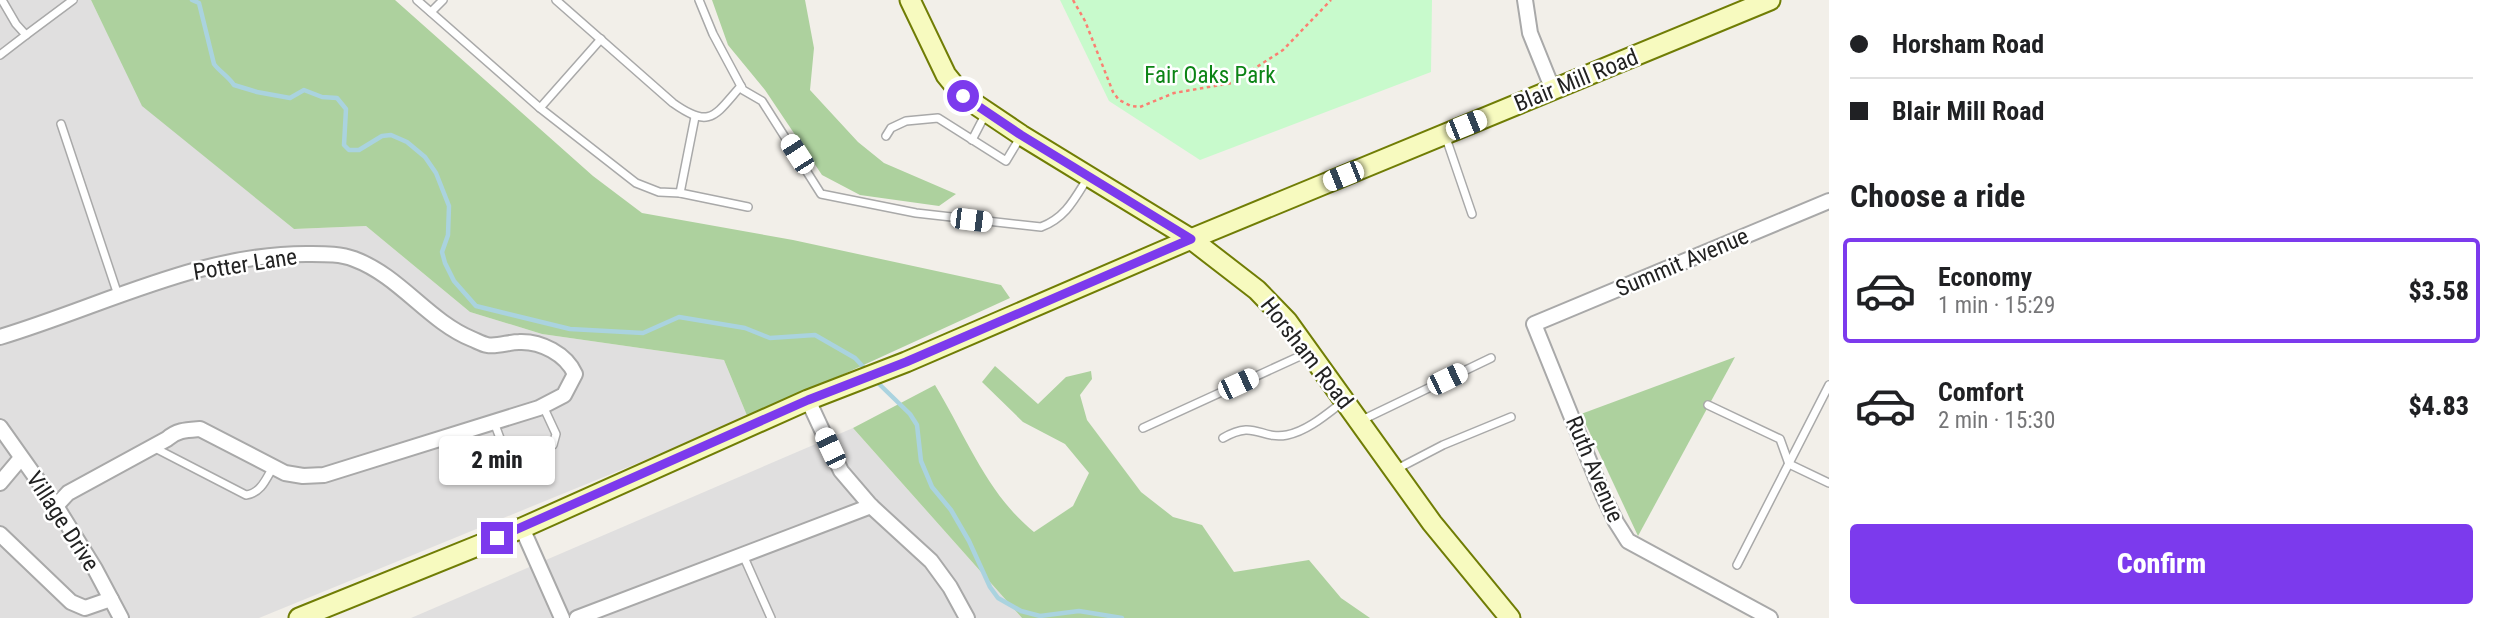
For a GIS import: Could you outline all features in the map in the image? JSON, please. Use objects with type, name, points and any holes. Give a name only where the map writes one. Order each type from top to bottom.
[{"type":"main road","name":"Horsham Road","points":[[910,0],[946,75],[963,96],[1021,135],[1191,239],[1257,290],[1287,321],[1432,523],[1510,618]]},
{"type":"main road","name":"Blair Mill Road","points":[[299,618],[522,528],[808,400],[906,362],[1191,239],[1770,0]]},
{"type":"street","points":[[1525,0],[1530,33],[1553,90]]},
{"type":"street","name":"Summit Avenue","points":[[1534,324],[1829,201]]},
{"type":"street","name":"Potter Lane","points":[[0,337],[192,270],[280,253],[351,257],[380,271],[450,327],[468,338],[488,346],[535,343],[552,350],[570,364],[575,374],[572,384],[564,395],[541,407]]},
{"type":"street","name":"Ruth Avenue","points":[[1534,324],[1603,495],[1628,541],[1770,618]]},
{"type":"street","points":[[808,400],[841,471],[871,506],[931,561],[950,587],[967,618]]},
{"type":"street","points":[[56,506],[68,493],[174,433],[185,430],[200,429],[285,473],[324,475],[541,407]]},
{"type":"street","name":"Village Drive","points":[[0,427],[56,506],[95,569],[121,618]]},
{"type":"street","points":[[0,483],[21,458]]},
{"type":"street","points":[[577,618],[871,506]]},
{"type":"street","points":[[522,528],[562,618]]},
{"type":"street","points":[[0,534],[71,601],[85,608],[111,599]]},
{"type":"lane","points":[[2,0],[26,35]]},
{"type":"lane","points":[[0,55],[74,0]]},
{"type":"lane","points":[[417,0],[540,108],[636,183],[659,192],[680,192],[748,207]]},
{"type":"lane","points":[[431,12],[443,0]]},
{"type":"lane","points":[[556,0],[673,103],[695,117],[715,115],[741,86]]},
{"type":"lane","points":[[699,0],[713,34],[743,90],[762,101],[821,194],[916,213],[1041,227],[1053,223],[1064,214],[1089,176]]},
{"type":"lane","points":[[540,108],[601,39]]},
{"type":"lane","points":[[972,140],[986,113]]},
{"type":"lane","points":[[680,192],[695,117]]},
{"type":"lane","points":[[886,136],[891,128],[906,121],[938,118],[1006,161],[1021,135]]},
{"type":"lane","points":[[61,124],[119,296]]},
{"type":"lane","points":[[1444,134],[1472,214]]},
{"type":"lane","points":[[1143,428],[1310,352]]},
{"type":"lane","points":[[1360,421],[1491,358]]},
{"type":"lane","points":[[1737,565],[1829,385]]},
{"type":"lane","points":[[1223,438],[1238,430],[1249,429],[1291,435],[1345,401]]},
{"type":"lane","points":[[1708,405],[1780,439],[1789,464],[1829,483]]},
{"type":"lane","points":[[494,422],[508,460],[520,459],[553,445],[556,434],[541,407]]},
{"type":"lane","points":[[1394,470],[1443,445],[1511,417]]},
{"type":"lane","points":[[153,447],[246,495],[261,488],[273,467]]},
{"type":"lane","points":[[743,555],[771,618]]},
{"type":"path","points":[[1073,0],[1086,21],[1119,100],[1140,107],[1174,93],[1232,83],[1283,50],[1331,0]]},
{"type":"shaded area","points":[[0,0],[91,0],[143,106],[294,229],[366,226],[470,312],[542,334],[724,360],[748,418],[259,618],[0,618]]},
{"type":"shaded area","points":[[853,428],[1022,618],[411,618]]},
{"type":"green space","points":[[91,0],[395,0],[593,176],[642,213],[793,240],[1001,285],[1010,298],[748,418],[724,360],[542,334],[470,312],[366,226],[294,229],[142,106]]},
{"type":"green space","points":[[712,0],[805,0],[814,48],[810,90],[858,142],[884,163],[956,194],[939,206],[860,195],[822,175],[765,90],[728,45]]},
{"type":"green space","name":"Fair Oaks Park","points":[[1060,0],[1432,0],[1431,72],[1200,160],[1109,101]]},
{"type":"green space","points":[[1735,357],[1638,536],[1581,414]]},
{"type":"green space","points":[[995,366],[1038,404],[1066,377],[1091,371],[1092,379],[1080,395],[1087,420],[1141,492],[1173,517],[1202,525],[1234,572],[1309,560],[1341,598],[1370,618],[1022,618],[853,428],[935,385],[990,482],[1003,500],[1034,532],[1073,506],[1089,473],[1065,444],[1023,422],[982,382]]},
{"type":"waterway","points":[[192,0],[199,3],[214,64],[234,85],[290,98],[304,90],[322,97],[337,98],[346,109],[344,145],[349,150],[359,150],[382,136],[391,135],[407,142],[425,157],[436,173],[449,206],[448,235],[442,252],[445,263],[454,281],[476,306],[570,329],[643,333],[679,317],[745,328],[770,338],[815,335],[855,358],[868,372]]},
{"type":"waterway","points":[[876,381],[910,414],[917,425],[921,461],[932,487],[951,510],[998,598],[1021,611],[1040,616],[1079,611],[1122,618]]},
{"type":"route","points":[[497,538],[808,400],[906,362],[1191,239],[1021,135],[963,96]]}]
